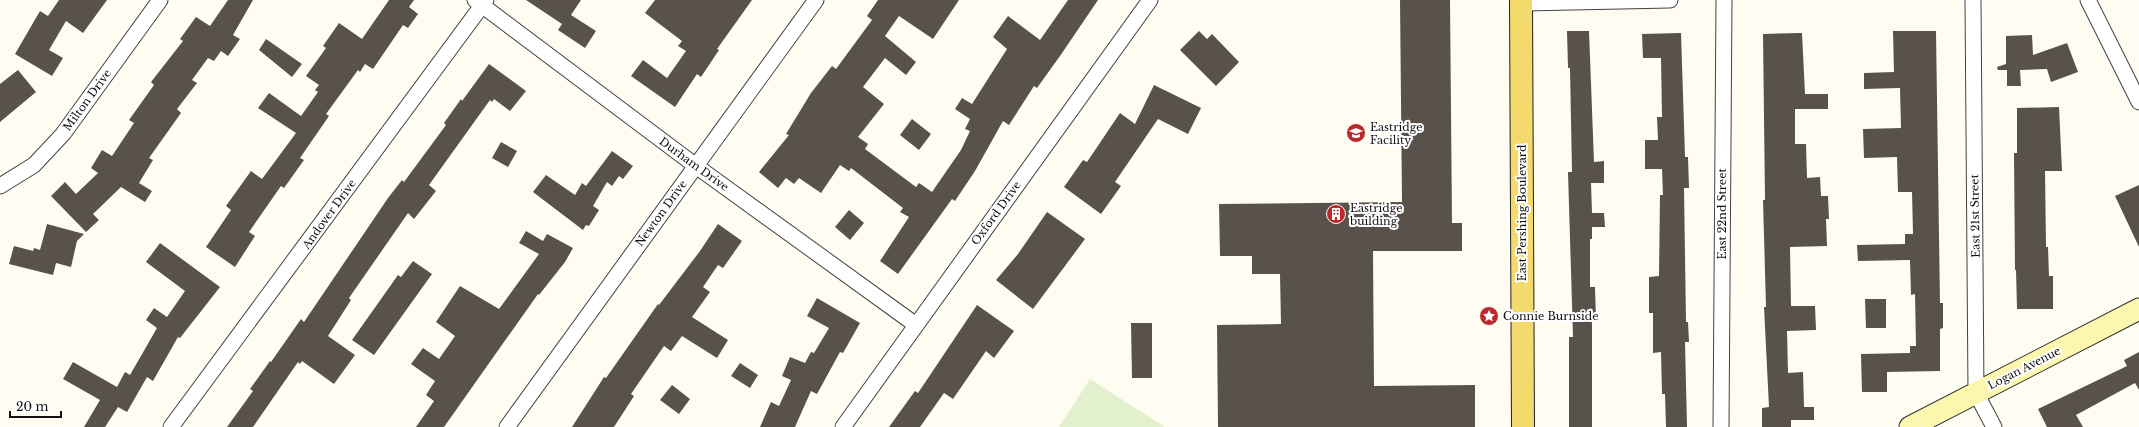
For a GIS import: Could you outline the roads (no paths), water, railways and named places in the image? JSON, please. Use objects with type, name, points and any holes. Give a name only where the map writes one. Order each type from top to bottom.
[{"type":"main road","name":"East Pershing Boulevard","points":[[1521,2],[1523,427]]},
{"type":"main road","name":"Logan Avenue","points":[[1910,427],[2139,310]]},
{"type":"street","name":"Milton Drive","points":[[0,186],[34,165],[63,134],[160,0]]},
{"type":"street","name":"Newton Drive","points":[[507,427],[816,0]]},
{"type":"street","name":"Oxford Drive","points":[[842,427],[1150,0]]},
{"type":"street","points":[[1521,2],[1670,0]]},
{"type":"street","name":"East 22nd Street","points":[[1721,427],[1724,0]]},
{"type":"street","name":"East 21st Street","points":[[1973,0],[1976,393],[1994,427]]},
{"type":"street","points":[[2088,0],[2139,102]]},
{"type":"street","name":"Durham Drive","points":[[481,2],[696,166],[916,325]]},
{"type":"street","name":"Andover Drive","points":[[171,427],[481,2]]},
{"type":"place","name":"Eastridge Facility","points":[[1356,133]]},
{"type":"place","name":"Eastridge building","points":[[1336,214]]},
{"type":"place","name":"Connie Burnside","points":[[1489,316]]}]
